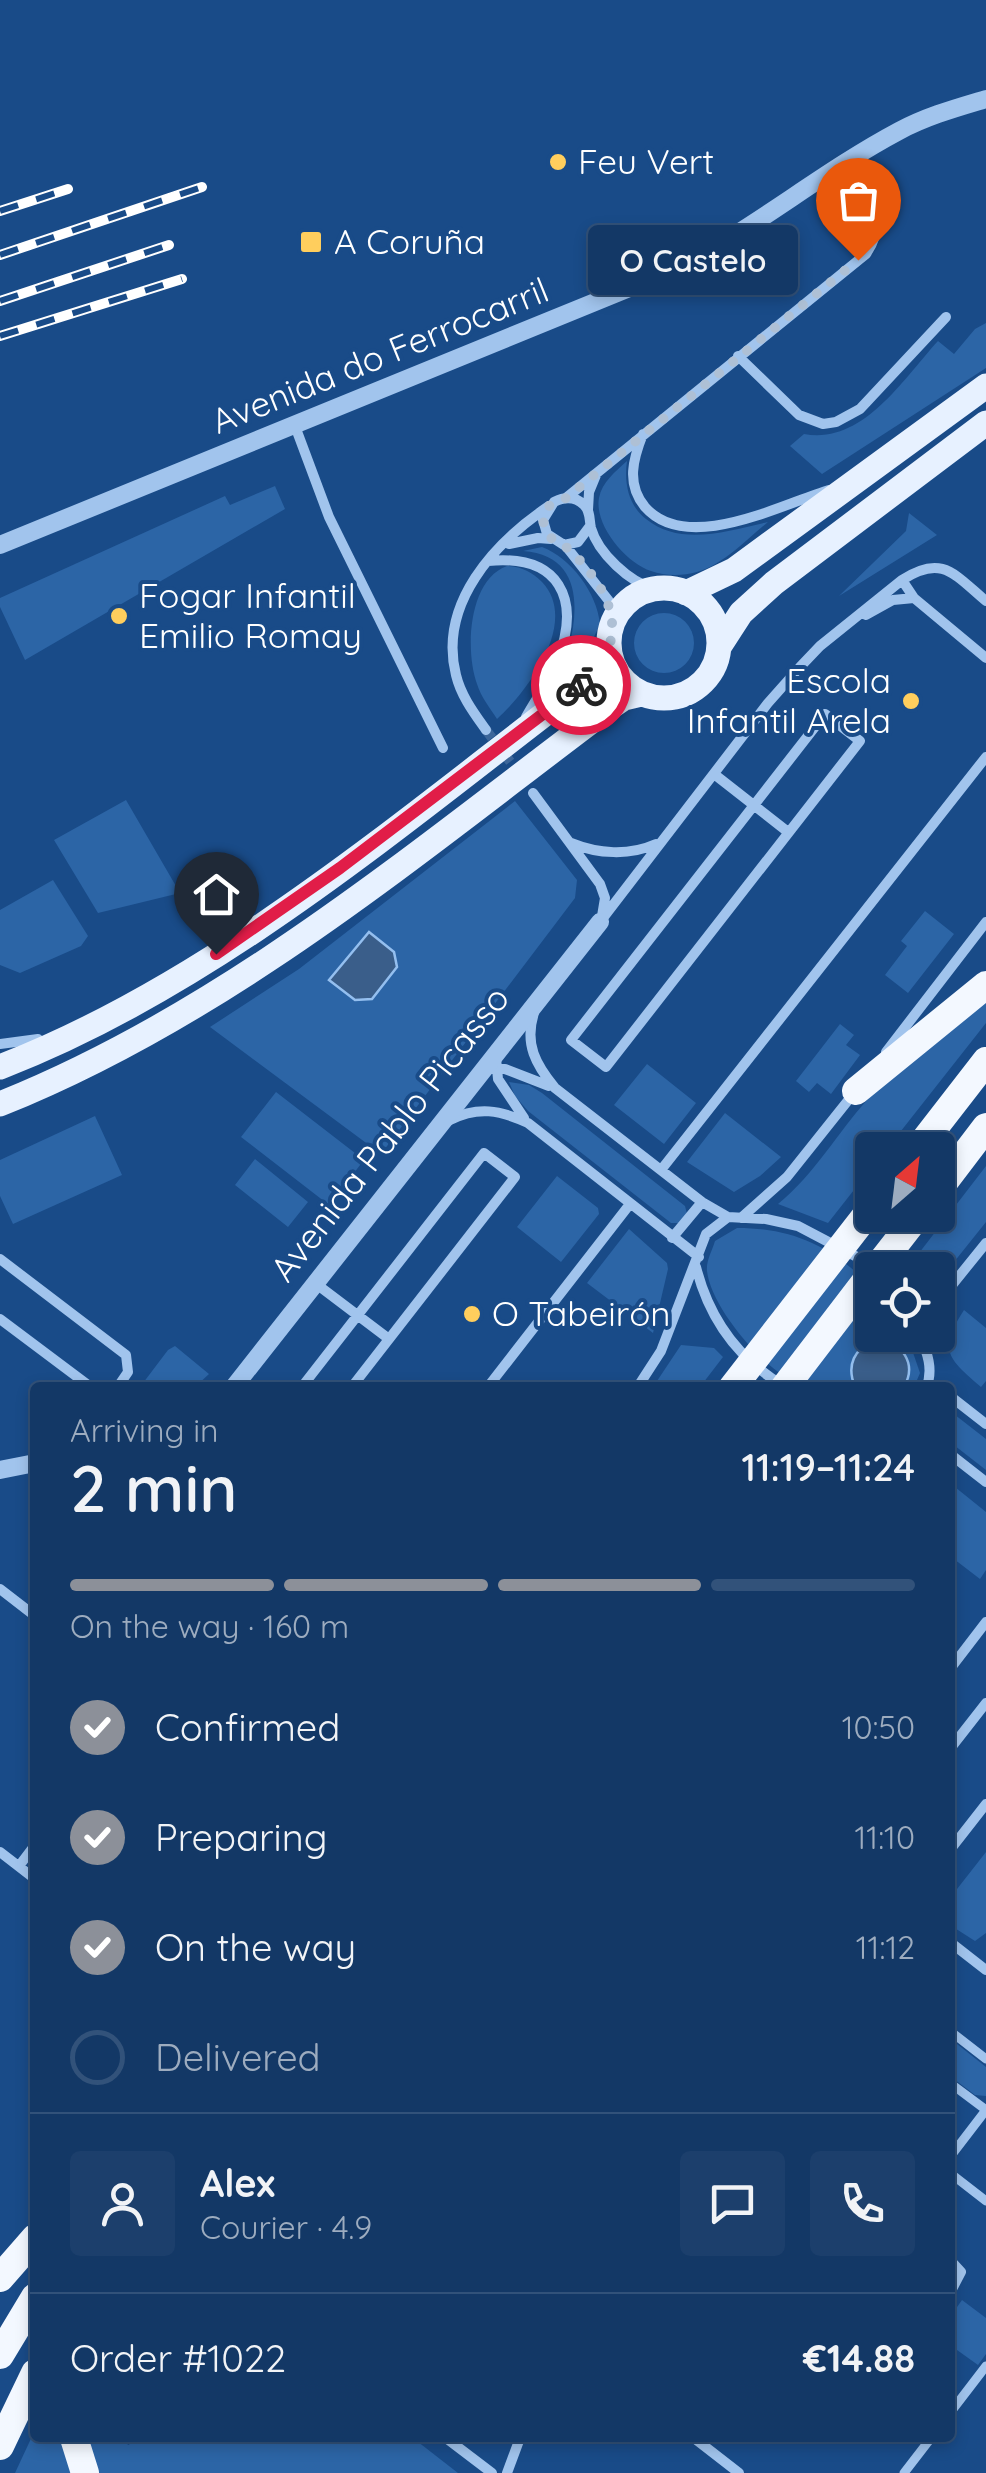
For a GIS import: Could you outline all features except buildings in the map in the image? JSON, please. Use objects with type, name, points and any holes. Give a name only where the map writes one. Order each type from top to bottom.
[{"type":"highway","points":[[856,1091],[986,985]]},
{"type":"highway","points":[[931,1132],[986,1061]]},
{"type":"highway","points":[[955,1168],[986,1127]]},
{"type":"highway","points":[[737,1382],[855,1229]]},
{"type":"highway","points":[[889,1252],[905,1232]]},
{"type":"highway","points":[[790,1382],[855,1296]]},
{"type":"highway","points":[[0,2278],[30,2244]]},
{"type":"highway","points":[[0,2356],[30,2305]]},
{"type":"highway","points":[[0,2446],[30,2383]]},
{"type":"highway","points":[[75,2442],[85,2473]]},
{"type":"main road","points":[[686,593],[734,570],[986,386]]},
{"type":"main road","points":[[0,1104],[98,1061],[234,983],[361,894],[624,698],[641,694],[671,698],[699,686],[709,675],[720,646],[740,613],[986,423]]},
{"type":"main road","points":[[641,694],[615,668],[609,650],[613,621],[637,595],[654,589],[686,593],[711,614],[720,646]]},
{"type":"main road","points":[[0,1067],[88,1028],[232,943],[340,868],[516,736],[588,679],[609,650]]},
{"type":"street","name":"Avenida do Ferrocarril","points":[[0,545],[676,269],[724,244],[858,155],[930,116],[986,98]]},
{"type":"street","points":[[486,730],[462,693],[456,675],[453,638],[464,594],[487,561],[549,506],[566,498],[872,245],[880,219],[858,155]]},
{"type":"street","points":[[738,356],[799,415],[811,421],[836,422],[860,409],[946,316]]},
{"type":"street","points":[[295,426],[329,517],[443,748]]},
{"type":"street","points":[[644,434],[634,460],[634,486],[652,513],[671,524],[721,524],[765,516],[849,484]]},
{"type":"street","points":[[606,462],[591,484],[590,526],[619,569],[642,586],[654,589]]},
{"type":"street","points":[[566,498],[579,501],[588,510]]},
{"type":"street","points":[[549,506],[543,520],[552,539]]},
{"type":"street","points":[[564,544],[578,542],[590,526]]},
{"type":"street","points":[[500,550],[516,541],[552,539],[564,544],[609,602],[613,621]]},
{"type":"street","points":[[487,561],[517,559],[545,568],[557,580],[563,594],[566,614],[558,659],[516,736]]},
{"type":"street","points":[[986,600],[946,569],[933,565],[902,580],[914,598],[986,658]]},
{"type":"street","name":"Avenida Pablo Picasso","points":[[238,1382],[800,667],[902,580]]},
{"type":"street","points":[[844,628],[894,600],[914,598]]},
{"type":"street","points":[[825,714],[860,741],[788,832],[606,1067],[572,1040],[825,714]]},
{"type":"street","points":[[661,1170],[986,757]]},
{"type":"street","points":[[714,774],[788,832]]},
{"type":"street","points":[[533,793],[600,884],[605,898],[623,891]]},
{"type":"street","points":[[570,842],[591,850],[620,852],[643,849],[663,840]]},
{"type":"street","name":"Avenida Pablo Picasso","points":[[600,922],[605,898]]},
{"type":"street","points":[[741,1218],[788,1177],[986,922]]},
{"type":"street","points":[[547,988],[532,1018],[530,1041],[537,1067],[555,1088],[702,1202],[728,1217],[766,1218],[798,1226],[855,1256]]},
{"type":"street","points":[[0,1044],[88,1028]]},
{"type":"street","points":[[491,1063],[555,1088]]},
{"type":"street","points":[[491,1063],[504,1091],[528,1124],[697,1262],[704,1298],[722,1332],[776,1382]]},
{"type":"street","points":[[426,1140],[449,1120],[468,1111],[494,1111],[528,1124]]},
{"type":"street","points":[[306,1382],[484,1153],[515,1177],[356,1382]]},
{"type":"street","points":[[672,1238],[702,1202]]},
{"type":"street","points":[[493,1382],[630,1204]]},
{"type":"street","points":[[640,1382],[662,1351],[706,1234],[728,1217]]},
{"type":"street","points":[[955,1281],[986,1242]]},
{"type":"street","points":[[0,1259],[126,1354],[128,1372],[121,1382]]},
{"type":"street","points":[[314,1283],[389,1339]]},
{"type":"street","points":[[0,1319],[84,1382]]},
{"type":"street","points":[[926,1352],[932,1382]]},
{"type":"street","points":[[928,1352],[928,1356]]},
{"type":"street","points":[[955,1400],[985,1422]]},
{"type":"street","points":[[955,1458],[986,1482]]},
{"type":"street","points":[[0,1470],[30,1465]]},
{"type":"street","points":[[0,1589],[30,1612]]},
{"type":"street","points":[[955,1662],[986,1622]]},
{"type":"street","points":[[955,1743],[986,1703]]},
{"type":"street","points":[[955,1844],[986,1804]]},
{"type":"street","points":[[0,1852],[30,1875]]},
{"type":"street","points":[[19,1866],[30,1852]]},
{"type":"street","points":[[955,1946],[982,1966],[986,1952]]},
{"type":"street","points":[[955,2035],[986,2059]]},
{"type":"street","points":[[955,2087],[986,2110],[955,2150]]},
{"type":"street","points":[[955,2178],[986,2201]]},
{"type":"street","points":[[955,2406],[986,2366]]},
{"type":"street","points":[[451,2442],[492,2473]]},
{"type":"street","points":[[507,2473],[519,2442]]},
{"type":"street","points":[[699,2442],[740,2473]]},
{"type":"street","points":[[904,2473],[928,2442]]},
{"type":"shaded area","points":[[986,323],[986,368],[822,474],[790,446],[804,434],[825,435],[863,419],[896,390],[938,341],[954,354],[975,329]]},
{"type":"shaded area","points":[[627,461],[631,500],[646,519],[660,528],[689,535],[768,522],[707,569],[680,575],[641,567],[614,542],[599,509],[603,487]]},
{"type":"shaded area","points":[[275,486],[285,509],[25,660],[0,607],[0,598],[225,496],[230,505]]},
{"type":"shaded area","points":[[909,513],[937,535],[839,596],[906,531]]},
{"type":"shaded area","points":[[542,547],[563,559],[581,578],[594,600],[600,624],[587,652],[556,684],[570,645],[574,602],[571,583],[562,567],[546,556],[523,551]]},
{"type":"shaded area","points":[[507,566],[526,571],[542,582],[552,598],[555,616],[545,655],[522,692],[497,719],[477,684],[471,636],[477,601],[484,586]]},
{"type":"shaded area","points":[[664,613],[685,622],[694,643],[685,664],[664,673],[643,664],[634,643],[643,622]]},
{"type":"shaded area","points":[[126,800],[180,893],[98,913],[54,840]]},
{"type":"shaded area","points":[[515,801],[577,880],[575,898],[381,1154],[210,1027],[299,969]]},
{"type":"shaded area","points":[[53,880],[88,936],[81,946],[20,973],[0,965],[0,910]]},
{"type":"shaded area","points":[[925,911],[954,934],[908,993],[885,975],[907,946],[901,941]]},
{"type":"shaded area","points":[[369,932],[394,952],[397,967],[372,999],[355,1000],[329,980]]},
{"type":"shaded area","points":[[986,999],[986,1023],[900,1132],[855,1132],[855,1189],[828,1223],[778,1204],[803,1180],[881,1085]]},
{"type":"shaded area","points":[[840,1024],[854,1035],[846,1045],[860,1055],[831,1094],[817,1083],[809,1092],[796,1081]]},
{"type":"shaded area","points":[[647,1064],[696,1103],[664,1144],[614,1105]]},
{"type":"shaded area","points":[[509,1082],[529,1085],[542,1093],[685,1206],[687,1214],[679,1223],[671,1223],[528,1111]]},
{"type":"shaded area","points":[[276,1092],[364,1160],[329,1205],[241,1137]]},
{"type":"shaded area","points":[[725,1113],[781,1157],[734,1192],[687,1162]]},
{"type":"shaded area","points":[[95,1116],[122,1175],[13,1224],[0,1196],[0,1160]]},
{"type":"shaded area","points":[[255,1159],[308,1202],[288,1227],[235,1185]]},
{"type":"shaded area","points":[[986,1166],[986,1222],[955,1261],[955,1252],[920,1252],[935,1232],[955,1232],[955,1206]]},
{"type":"shaded area","points":[[557,1176],[598,1208],[599,1214],[561,1262],[517,1227]]},
{"type":"shaded area","points":[[737,1228],[758,1229],[811,1242],[855,1271],[855,1352],[869,1352],[854,1382],[793,1382],[777,1371],[745,1341],[719,1304],[707,1271],[715,1241]]},
{"type":"shaded area","points":[[629,1229],[667,1263],[653,1333],[587,1283]]},
{"type":"shaded area","points":[[964,1310],[986,1328],[986,1381],[981,1387],[950,1353],[955,1352],[956,1324]]},
{"type":"shaded area","points":[[681,1345],[714,1348],[723,1357],[704,1382],[656,1382]]},
{"type":"shaded area","points":[[175,1346],[209,1374],[200,1382],[144,1382]]},
{"type":"shaded area","points":[[902,1352],[909,1370],[906,1382],[854,1382],[851,1372],[857,1353]]},
{"type":"shaded area","points":[[903,1352],[913,1352],[920,1373],[916,1382],[904,1382]]},
{"type":"shaded area","points":[[955,1415],[986,1439],[986,1470],[955,1446]]},
{"type":"shaded area","points":[[955,1487],[986,1512],[986,1570],[980,1579],[955,1560]]},
{"type":"shaded area","points":[[986,1852],[986,1933],[975,1941],[955,1928],[955,1892]]},
{"type":"shaded area","points":[[955,2042],[986,2067],[986,2096],[975,2095],[955,2080]]},
{"type":"shaded area","points":[[962,2300],[986,2318],[986,2354],[978,2365],[955,2349],[955,2310]]},
{"type":"shaded area","points":[[30,2441],[65,2442],[71,2473],[15,2473]]},
{"type":"shaded area","points":[[84,2442],[418,2442],[458,2473],[94,2473]]},
{"type":"tunnel","points":[[486,730],[521,776]]},
{"type":"railway","points":[[0,255],[202,187]]},
{"type":"railway","points":[[0,211],[68,189]]},
{"type":"railway","points":[[0,301],[169,245]]},
{"type":"railway","points":[[0,336],[182,279]]},
{"type":"way so far","points":[[581,685],[609,650],[612,611],[580,560],[547,534],[545,512],[858,260]]},
{"type":"place","name":"Feu Vert","points":[[558,162]]},
{"type":"place","name":"A Coruña","points":[[311,242]]},
{"type":"place","name":"O Castelo","points":[[858,260]]},
{"type":"place","name":"Fogar Infantil Emilio Romay","points":[[119,616]]},
{"type":"place","name":"Escola Infantil Arela","points":[[911,701]]},
{"type":"place","name":"O Tabeirón","points":[[472,1314]]},
{"type":"route","points":[[216,954],[340,868],[581,685]]}]
